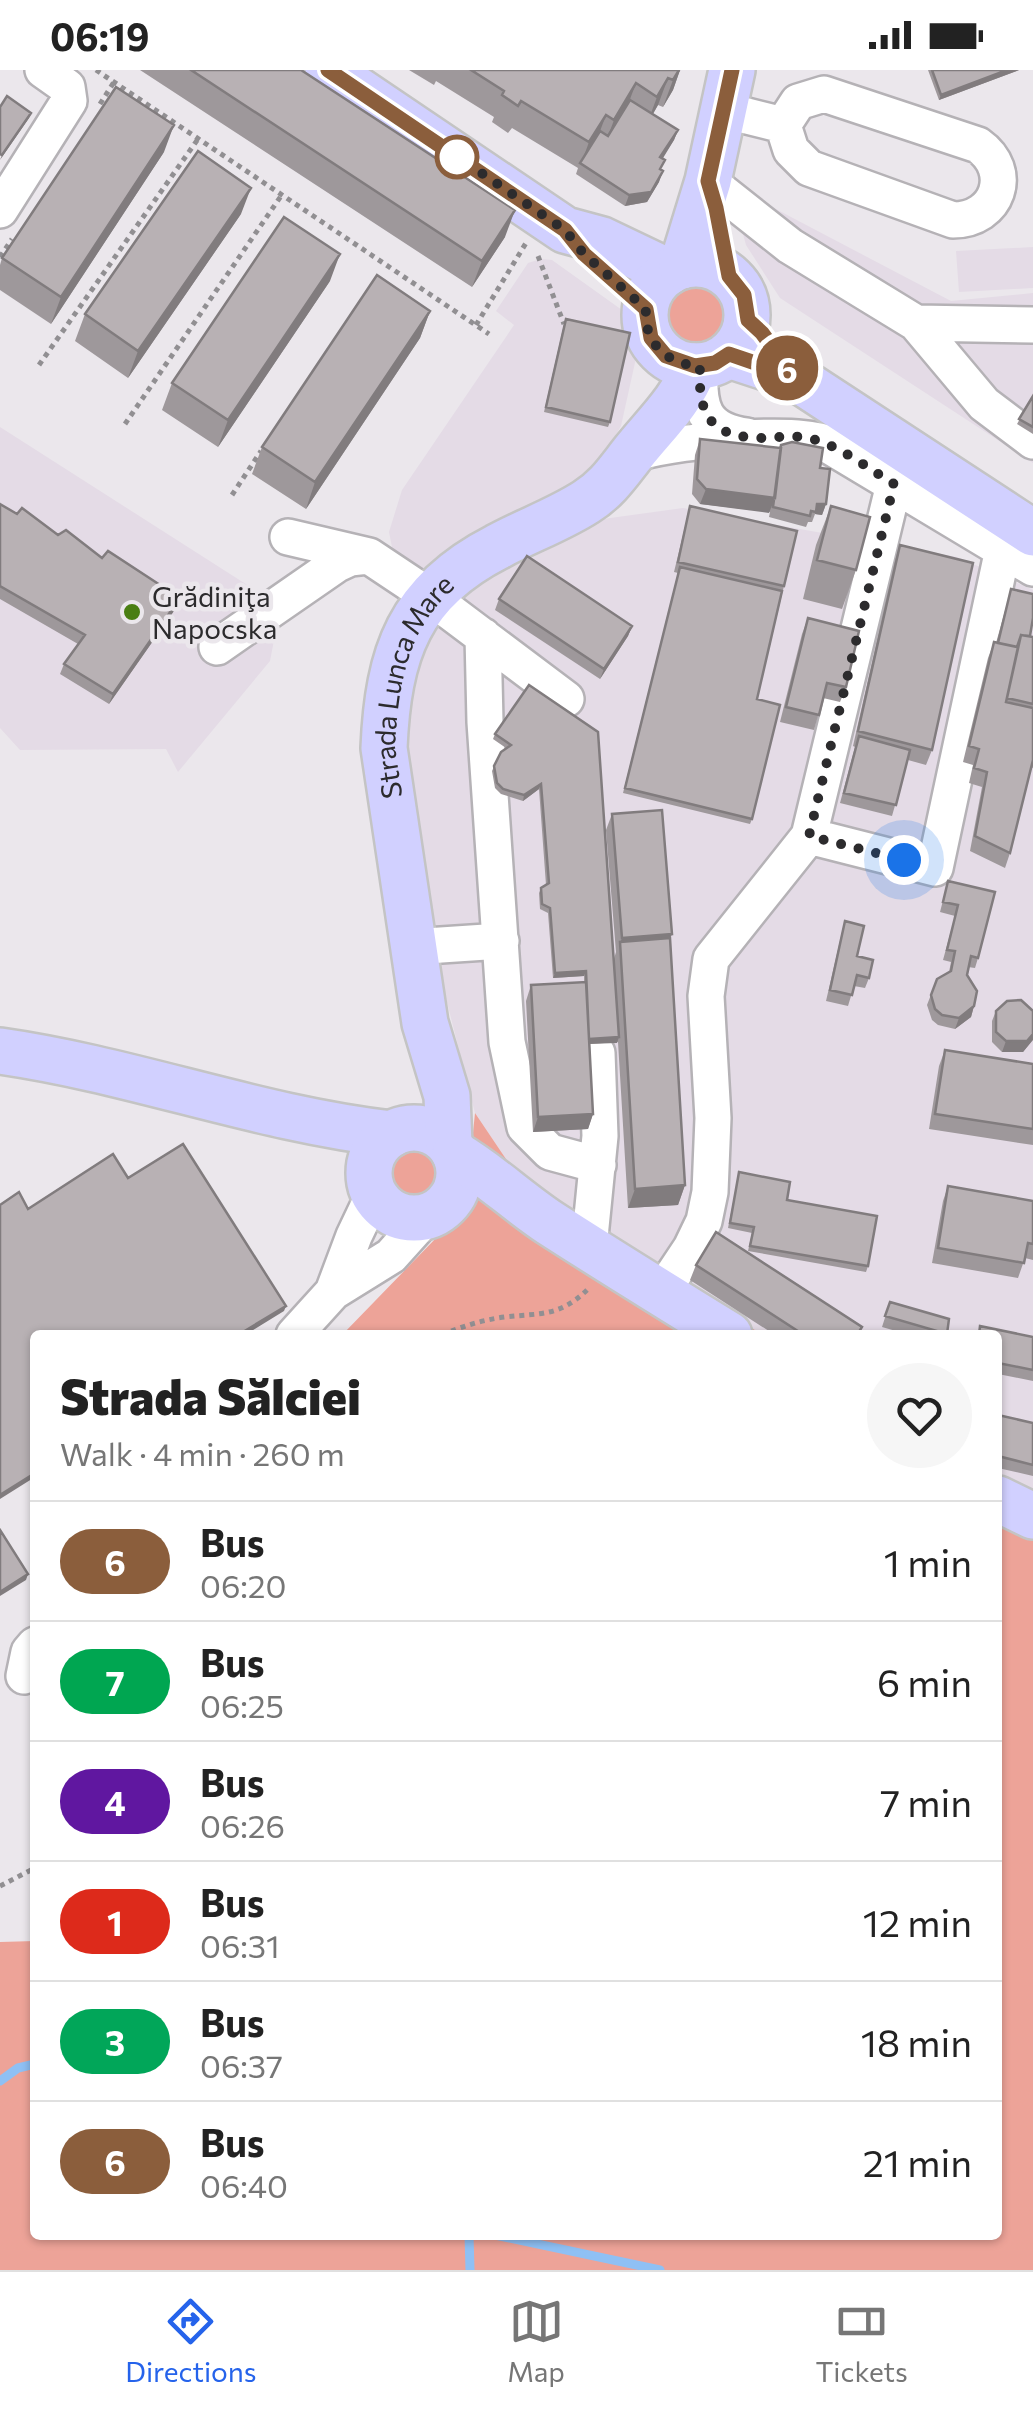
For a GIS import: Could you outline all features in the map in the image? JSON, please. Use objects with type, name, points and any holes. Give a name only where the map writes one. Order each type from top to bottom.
[{"type":"main road","points":[[328,70],[544,243],[602,240],[663,298],[674,361],[718,352],[762,333],[808,386],[1018,541]]},
{"type":"main road","name":"Strada Lunca Mare","points":[[632,454],[647,398],[663,298],[708,181],[727,90]]},
{"type":"main road","points":[[708,181],[729,276]]},
{"type":"main road","points":[[663,298],[707,265],[729,276],[744,295],[718,352]]},
{"type":"main road","name":"Strada Lunca Mare","points":[[452,1149],[447,1096],[424,1023],[388,775],[386,712],[401,643],[430,596],[473,559],[598,494],[718,352]]},
{"type":"main road","name":"Strada Lunca Mare","points":[[396,1132],[416,1074],[424,1023]]},
{"type":"main road","points":[[0,1051],[142,1079],[284,1116],[396,1132],[426,1130],[551,1223],[722,1330]]},
{"type":"main road","points":[[284,1116],[371,1188],[396,1214],[416,1218],[433,1213],[488,1212],[551,1223]]},
{"type":"main road","points":[[371,1188],[372,1157],[396,1132]]},
{"type":"main road","points":[[433,1213],[458,1184],[460,1174],[452,1149]]},
{"type":"main road","points":[[1002,1501],[1033,1516]]},
{"type":"street","points":[[0,210],[70,101],[68,87],[44,70]]},
{"type":"street","points":[[727,90],[783,126],[792,150],[808,168],[953,220],[974,217],[995,197],[996,164],[987,151],[966,140],[824,94],[798,102],[783,126]]},
{"type":"street","points":[[708,181],[790,246],[916,323],[984,404],[1033,442]]},
{"type":"street","points":[[916,323],[1033,325]]},
{"type":"street","points":[[718,352],[700,400],[709,421],[736,435],[758,438]]},
{"type":"street","points":[[632,454],[659,446],[758,438],[792,436],[823,442],[894,484],[1018,541],[1033,568]]},
{"type":"street","points":[[661,1293],[691,1248],[704,1221],[710,1192],[713,1118],[706,996],[711,959],[809,836],[894,484]]},
{"type":"street","points":[[288,537],[369,556],[430,596],[566,699]]},
{"type":"street","points":[[809,836],[935,868],[1018,541]]},
{"type":"street","points":[[218,647],[337,564],[369,556]]},
{"type":"street","points":[[483,636],[485,722],[508,1042],[525,1128],[550,1152],[598,1165]]},
{"type":"street","points":[[411,947],[501,942]]},
{"type":"street","points":[[597,1053],[601,1255]]},
{"type":"street","points":[[332,1292],[371,1188]]},
{"type":"street","points":[[298,1330],[332,1292],[391,1256],[433,1213]]},
{"type":"path","points":[[96,70],[490,334]]},
{"type":"path","points":[[40,366],[198,139]]},
{"type":"path","points":[[126,424],[281,196]]},
{"type":"path","points":[[544,243],[564,324]]},
{"type":"path","points":[[476,325],[544,243]]},
{"type":"path","points":[[232,494],[265,446]]},
{"type":"path","points":[[454,1330],[468,1324],[560,1310],[580,1296],[601,1255]]},
{"type":"path","points":[[0,1886],[30,1871]]},
{"type":"shaded area","points":[[726,173],[747,194],[951,301],[1033,293],[1033,463],[780,298],[746,245]]},
{"type":"shaded area","points":[[1033,247],[1033,288],[959,292],[956,251]]},
{"type":"shaded area","points":[[552,260],[629,315],[640,340],[621,426],[605,454],[582,480],[419,571],[393,552],[389,532],[402,490],[514,325],[496,311],[528,263]]},
{"type":"shaded area","points":[[697,286],[717,295],[726,315],[717,335],[697,344],[677,335],[668,315],[677,295]]},
{"type":"shaded area","name":"Grădiniţa Napocska","points":[[0,427],[252,588],[275,635],[270,661],[178,772],[166,749],[20,750],[0,728]]},
{"type":"shaded area","points":[[683,508],[957,557],[1033,590],[1033,1490],[1002,1478],[1002,1330],[755,1330],[535,1195],[475,1113],[427,923],[405,734],[412,676],[431,631],[455,601],[502,567],[559,544],[603,519]]},
{"type":"shaded area","points":[[475,1113],[535,1195],[755,1330],[347,1330],[439,1235],[467,1192]]},
{"type":"shaded area","points":[[415,1144],[437,1153],[446,1175],[437,1197],[415,1206],[393,1197],[384,1175],[393,1153]]},
{"type":"shaded area","points":[[1002,1478],[1033,1490],[1033,2270],[0,2270],[0,1942],[30,1941],[30,2240],[1002,2240]]},
{"type":"building","points":[[191,70],[301,70],[515,210],[482,261]]},
{"type":"building","points":[[471,70],[679,70],[673,80],[668,78],[657,97],[636,83],[614,120],[606,115],[589,142],[521,101],[518,106],[502,95],[504,91]]},
{"type":"building","points":[[932,70],[1007,70],[941,95]]},
{"type":"building","points":[[116,87],[174,125],[61,297],[2,258]]},
{"type":"building","points":[[7,96],[31,113],[2,155],[0,107]]},
{"type":"building","points":[[630,100],[678,130],[660,157],[665,160],[660,169],[663,171],[651,192],[629,195],[580,163],[600,131],[608,136]]},
{"type":"building","points":[[198,151],[251,188],[138,351],[85,314]]},
{"type":"building","points":[[284,217],[340,254],[228,420],[172,383]]},
{"type":"building","points":[[377,275],[430,311],[315,482],[262,447]]},
{"type":"building","points":[[566,319],[630,333],[610,422],[546,407]]},
{"type":"building","points":[[1033,396],[1033,427],[1019,419]]},
{"type":"building","points":[[700,439],[781,448],[775,498],[706,489],[697,479]]},
{"type":"building","points":[[792,442],[823,448],[820,468],[830,469],[826,504],[817,504],[816,512],[811,511],[810,516],[773,507],[781,445]]},
{"type":"building","points":[[0,504],[17,514],[22,508],[58,535],[66,530],[102,558],[108,551],[180,598],[113,694],[64,664],[85,635],[0,586]]},
{"type":"building","points":[[690,506],[797,531],[784,586],[678,562]]},
{"type":"building","points":[[831,506],[870,517],[856,570],[817,560]]},
{"type":"building","points":[[900,545],[973,563],[932,750],[858,731]]},
{"type":"building","points":[[527,556],[632,626],[604,669],[499,599]]},
{"type":"building","points":[[680,567],[782,591],[757,699],[780,705],[752,819],[625,788]]},
{"type":"building","points":[[1011,589],[1033,594],[1030,636],[1021,635],[1017,647],[998,643]]},
{"type":"building","points":[[808,618],[859,631],[846,687],[827,683],[819,715],[786,707]]},
{"type":"building","points":[[1021,635],[1033,637],[1033,704],[1007,698]]},
{"type":"building","points":[[994,642],[1018,647],[1006,702],[1033,708],[1033,760],[1010,853],[975,836],[987,772],[974,768],[979,749],[969,746]]},
{"type":"building","points":[[529,685],[598,732],[619,1037],[589,1039],[586,971],[555,973],[550,908],[542,904],[541,888],[549,883],[541,784],[524,795],[503,789],[497,783],[494,766],[501,752],[511,745],[495,734]]},
{"type":"building","points":[[859,736],[910,750],[896,805],[844,793]]},
{"type":"building","points":[[662,810],[672,934],[622,938],[612,814]]},
{"type":"building","points":[[948,881],[995,892],[978,958],[971,956],[967,975],[977,991],[974,1006],[959,1018],[942,1015],[935,1009],[931,995],[937,979],[951,971],[955,951],[947,950],[958,905],[943,902]]},
{"type":"building","points":[[845,921],[864,926],[857,956],[873,960],[869,978],[857,975],[852,995],[830,990]]},
{"type":"building","points":[[670,938],[685,1185],[635,1189],[620,942]]},
{"type":"building","points":[[586,982],[593,1114],[538,1117],[531,985]]},
{"type":"building","points":[[1021,1000],[1033,1011],[1033,1034],[1027,1041],[1006,1041],[996,1032],[996,1011],[1007,1001]]},
{"type":"building","points":[[945,1050],[1033,1064],[1033,1129],[935,1114]]},
{"type":"building","points":[[183,1144],[286,1306],[246,1330],[30,1330],[30,1476],[0,1495],[0,1205],[19,1192],[28,1209],[113,1154],[128,1178]]},
{"type":"building","points":[[739,1172],[790,1182],[787,1200],[877,1216],[868,1266],[750,1246],[754,1227],[730,1223]]},
{"type":"building","points":[[948,1186],[1033,1201],[1033,1244],[1028,1243],[1024,1263],[938,1248]]},
{"type":"building","points":[[716,1232],[862,1327],[796,1330],[696,1265]]},
{"type":"building","points":[[890,1302],[949,1319],[948,1330],[933,1330],[885,1316]]},
{"type":"building","points":[[1002,1331],[1033,1337],[1033,1370],[1002,1364]]},
{"type":"building","points":[[1002,1416],[1033,1423],[1033,1465],[1002,1457]]},
{"type":"building","points":[[0,1530],[28,1574],[0,1592]]},
{"type":"waterway","points":[[0,2081],[18,2068],[30,2065]]},
{"type":"waterway","points":[[469,2240],[470,2270]]},
{"type":"waterway","points":[[519,2240],[660,2270]]},
{"type":"bus line","name":"6","points":[[328,70],[565,230],[584,254],[646,309],[646,327],[666,356],[695,366],[715,363],[729,354],[793,376],[748,320],[744,295],[729,276],[708,181],[732,70]]},
{"type":"place","name":"Grădiniţa Napocska","points":[[132,612]]},
{"type":"route","points":[[457,157],[565,230],[584,254],[646,309],[646,327],[660,350],[674,361],[700,366],[700,400],[709,421],[736,435],[792,436],[823,442],[894,484],[809,836],[904,860]]}]
